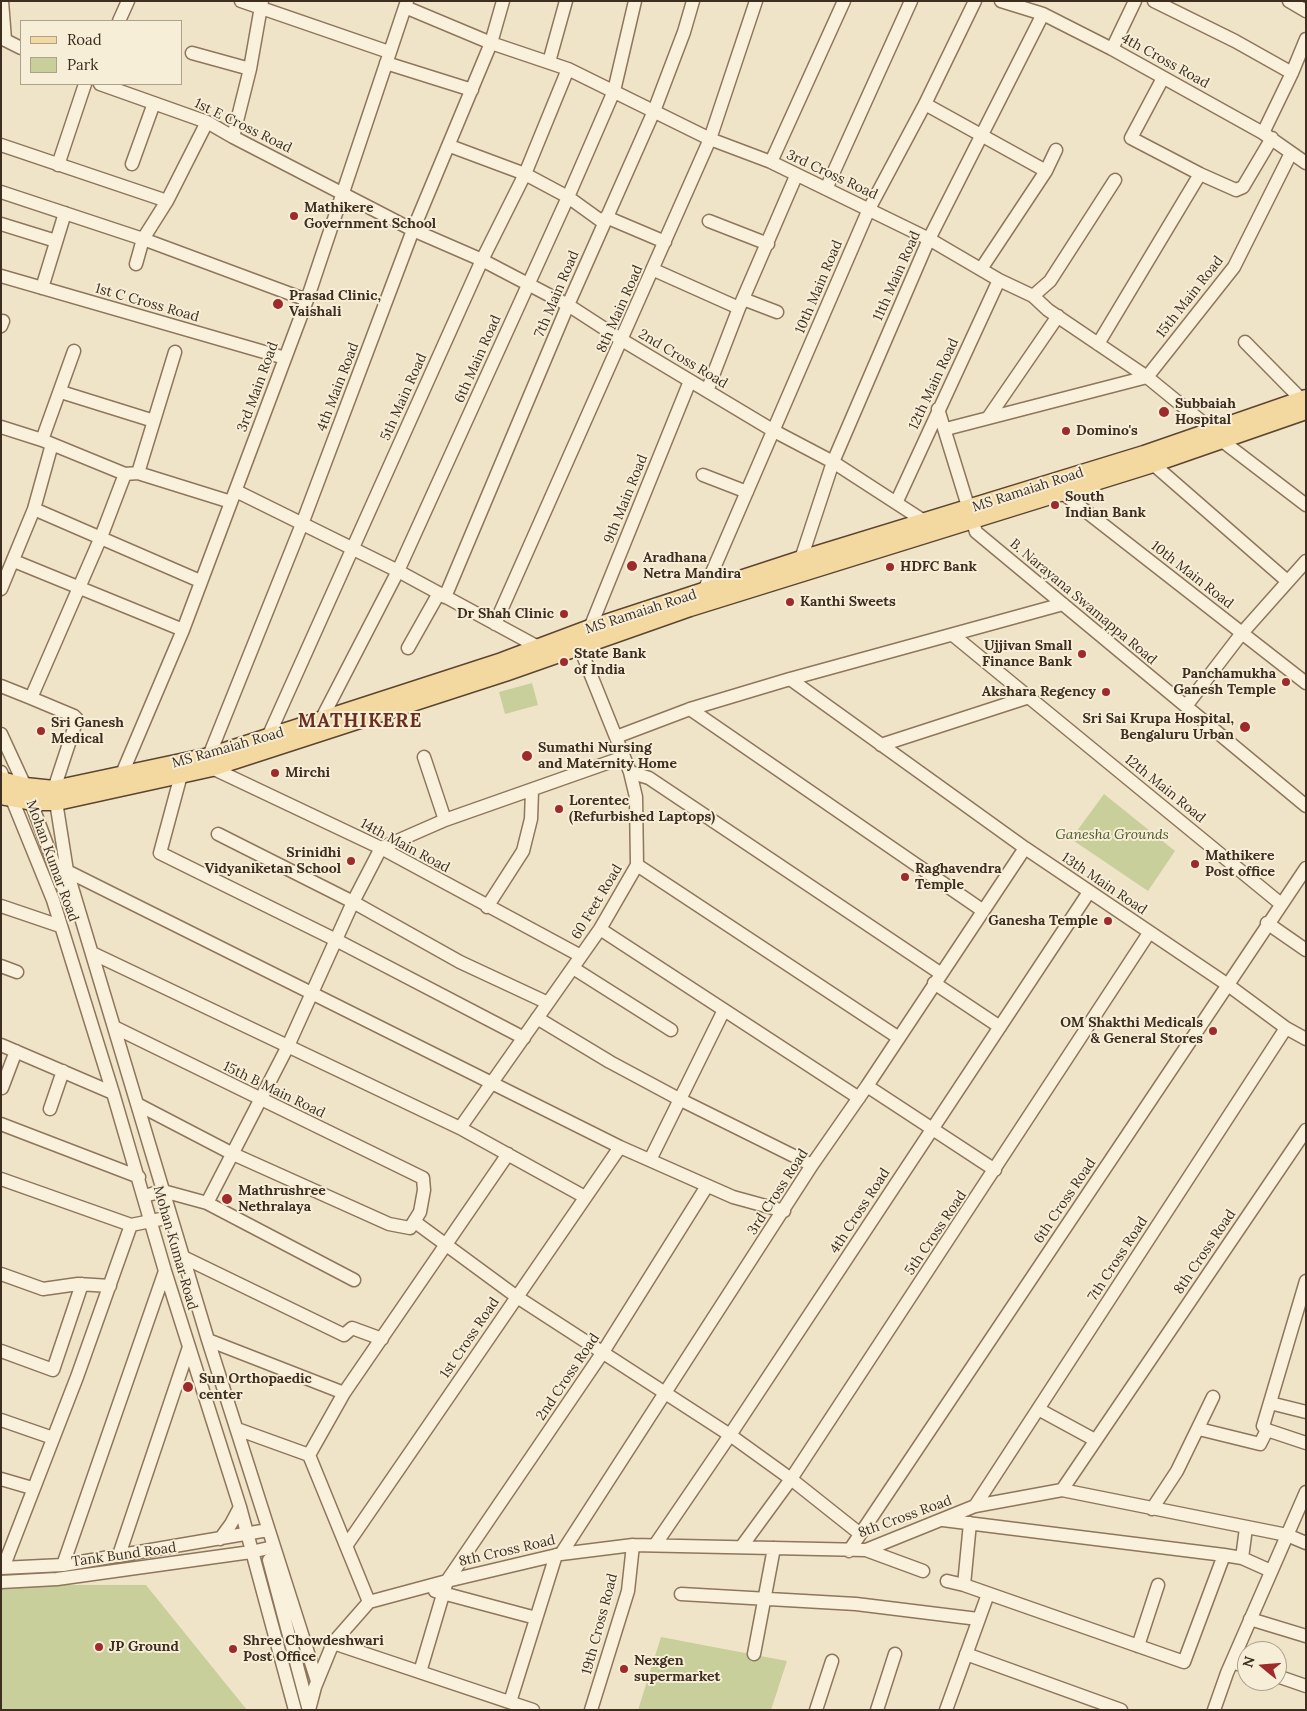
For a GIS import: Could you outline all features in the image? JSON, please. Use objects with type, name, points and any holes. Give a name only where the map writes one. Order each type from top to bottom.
[{"type":"main road","name":"MS Ramaiah Road","points":[[4,786],[32,802],[121,776],[211,762],[581,637],[704,591],[802,559],[924,521],[970,514],[1060,491],[1153,464],[1217,435],[1304,403]]},
{"type":"main road","name":"MS Ramaiah Road","points":[[4,786],[25,786],[55,796],[181,775],[268,737],[540,648],[805,571],[970,514],[1052,481],[1217,435]]},
{"type":"street","points":[[2,1],[5,40],[20,48]]},
{"type":"street","points":[[119,20],[128,1]]},
{"type":"street","points":[[241,1],[262,5],[387,58],[472,90]]},
{"type":"street","name":"4th Main Road","points":[[211,762],[413,230],[450,146],[491,44],[503,1]]},
{"type":"street","points":[[549,62],[566,1]]},
{"type":"street","name":"6th Main Road","points":[[321,720],[398,571],[568,197],[614,91],[635,1]]},
{"type":"street","name":"7th Main Road","points":[[408,648],[442,595],[654,111],[684,32],[693,1]]},
{"type":"street","name":"8th Main Road","points":[[495,624],[654,270],[710,139],[756,1]]},
{"type":"street","points":[[771,162],[844,1]]},
{"type":"street","points":[[826,189],[910,1]]},
{"type":"street","name":"10th Main Road","points":[[704,591],[869,209],[925,104],[975,1]]},
{"type":"street","points":[[1112,50],[1135,1]]},
{"type":"street","points":[[1154,1],[1216,31],[1292,73]]},
{"type":"street","points":[[1289,1],[1306,11]]},
{"type":"street","name":"4th Cross Road","points":[[1004,2],[1043,14],[1112,50],[1267,135],[1306,162]]},
{"type":"street","name":"3rd Cross Road","points":[[406,4],[491,44],[568,69],[710,139],[771,162],[796,176],[929,239],[999,280],[1033,296],[1058,316],[1148,377],[1217,435],[1306,505]]},
{"type":"street","name":"3rd Main Road","points":[[121,776],[183,630],[307,300],[406,4]]},
{"type":"street","points":[[233,138],[250,69],[262,5]]},
{"type":"street","name":"11th Main Road","points":[[802,559],[833,462],[929,239],[1043,14]]},
{"type":"street","points":[[1163,78],[1132,138],[1200,174],[1236,190],[1243,187],[1267,135],[1306,39]]},
{"type":"street","points":[[192,53],[250,69]]},
{"type":"street","name":"5th Main Road","points":[[268,737],[482,260],[525,174],[568,69]]},
{"type":"street","points":[[58,164],[85,85]]},
{"type":"street","name":"1st E Cross Road","points":[[103,85],[207,122],[233,138],[342,192]]},
{"type":"street","points":[[132,164],[154,103]]},
{"type":"street","points":[[925,104],[1046,171]]},
{"type":"street","points":[[136,264],[143,239],[167,201],[207,122]]},
{"type":"street","points":[[1,145],[167,201]]},
{"type":"street","points":[[450,146],[525,174],[605,220],[665,242]]},
{"type":"street","points":[[981,269],[1046,171],[1056,150]]},
{"type":"street","name":"15th Main Road","points":[[1148,377],[1234,267],[1291,153]]},
{"type":"street","points":[[1098,344],[1200,174]]},
{"type":"street","points":[[707,391],[741,303],[796,176]]},
{"type":"street","points":[[1033,296],[1050,281],[1115,180]]},
{"type":"street","points":[[1,192],[143,239],[307,300]]},
{"type":"street","name":"2nd Cross Road","points":[[342,192],[413,230],[482,260],[568,305],[622,340],[774,431],[833,462],[896,501],[924,521]]},
{"type":"street","points":[[42,288],[65,213]]},
{"type":"street","points":[[710,221],[768,244]]},
{"type":"street","points":[[1,224],[56,241]]},
{"type":"street","points":[[654,270],[741,303],[777,312]]},
{"type":"street","name":"1st C Cross Road","points":[[1,276],[285,358]]},
{"type":"street","name":"12th Main Road","points":[[896,501],[999,280]]},
{"type":"street","points":[[988,418],[1058,316]]},
{"type":"street","points":[[1244,342],[1304,403]]},
{"type":"street","points":[[1,589],[34,509],[47,442],[60,392],[74,351]]},
{"type":"street","points":[[138,473],[175,352]]},
{"type":"street","points":[[946,429],[1148,377]]},
{"type":"street","name":"9th Main Road","points":[[581,637],[690,381]]},
{"type":"street","points":[[60,392],[154,422]]},
{"type":"street","name":"B. Narayana Swamappa Road","points":[[938,409],[946,429],[976,532],[1306,806]]},
{"type":"street","points":[[1,427],[47,442],[125,474],[138,473],[234,496],[302,524],[351,550],[398,571],[540,648]]},
{"type":"street","points":[[1153,464],[1286,580]]},
{"type":"street","points":[[31,698],[101,537],[125,474]]},
{"type":"street","points":[[703,475],[747,492]]},
{"type":"street","name":"10th Main Road","points":[[1060,491],[1306,683]]},
{"type":"street","points":[[34,509],[200,581]]},
{"type":"street","points":[[1186,706],[1242,633],[1286,580],[1306,560]]},
{"type":"street","points":[[14,561],[183,630]]},
{"type":"street","points":[[616,737],[690,709],[790,679],[1063,604]]},
{"type":"street","name":"12th Main Road","points":[[953,635],[1281,904]]},
{"type":"street","name":"60 Feet Road","points":[[460,1128],[600,929],[637,865],[636,797],[630,772],[581,637]]},
{"type":"street","name":"13th Main Road","points":[[790,679],[1024,848],[1228,985],[1286,1028],[1306,1039]]},
{"type":"street","points":[[1,686],[74,716],[77,719],[55,796],[67,871],[137,1104],[160,1191]]},
{"type":"street","points":[[881,745],[1029,697]]},
{"type":"street","points":[[690,709],[982,910]]},
{"type":"street","points":[[1,734],[32,802],[74,915],[265,1531]]},
{"type":"street","points":[[424,757],[445,820]]},
{"type":"street","points":[[207,1203],[288,1046],[353,902],[381,848],[445,820],[532,791],[624,757]]},
{"type":"street","name":"14th Main Road","points":[[211,762],[381,848],[487,907],[581,956]]},
{"type":"street","points":[[630,772],[649,778],[937,978],[1000,1027]]},
{"type":"street","points":[[181,775],[160,853],[336,940],[524,1038]]},
{"type":"street","name":"Mohan Kumar Road","points":[[4,786],[60,926],[113,1093],[165,1271],[240,1507],[292,1708]]},
{"type":"street","points":[[487,907],[522,851],[531,819],[532,791]]},
{"type":"street","points":[[218,834],[353,902],[460,962],[548,1003]]},
{"type":"street","name":"3rd Cross Road","points":[[512,1705],[536,1618],[558,1555],[784,1211],[812,1165],[859,1098],[1024,848]]},
{"type":"street","points":[[637,865],[899,1038]]},
{"type":"street","name":"6th Cross Road","points":[[849,1551],[1228,985],[1267,923],[1306,868]]},
{"type":"street","points":[[67,871],[620,1147],[732,1197],[784,1211]]},
{"type":"street","name":"4th Cross Road","points":[[655,1545],[933,1129],[1088,892]]},
{"type":"street","points":[[1,906],[60,926]]},
{"type":"street","points":[[1267,923],[1306,950]]},
{"type":"street","points":[[600,929],[859,1098]]},
{"type":"street","name":"5th Cross Road","points":[[742,1546],[791,1479],[996,1170],[1149,933]]},
{"type":"street","points":[[92,953],[460,1128],[585,1197]]},
{"type":"street","points":[[1,966],[17,972]]},
{"type":"street","points":[[573,968],[671,1030]]},
{"type":"street","points":[[650,1160],[724,1010]]},
{"type":"street","points":[[537,1018],[610,1062],[679,1100],[812,1165]]},
{"type":"street","name":"15th B Main Road","points":[[114,1027],[423,1178],[424,1198],[415,1222]]},
{"type":"street","name":"7th Cross Road","points":[[975,1506],[1286,1028]]},
{"type":"street","points":[[1,1045],[113,1093]]},
{"type":"street","points":[[2,1088],[16,1051]]},
{"type":"street","points":[[50,1109],[63,1071]]},
{"type":"street","points":[[867,1086],[996,1170]]},
{"type":"street","points":[[137,1104],[233,1154],[389,1224],[410,1228],[415,1222],[517,1297],[730,1435],[791,1479],[860,1533]]},
{"type":"street","points":[[1,1124],[139,1178]]},
{"type":"street","name":"8th Cross Road","points":[[369,1602],[423,1587],[445,1587],[558,1555],[633,1546],[742,1546],[849,1551],[866,1550],[975,1506],[1062,1490],[1306,1130]]},
{"type":"street","name":"1st Cross Road","points":[[346,1546],[620,1147]]},
{"type":"street","points":[[309,1454],[344,1393],[508,1154]]},
{"type":"street","points":[[1,1179],[131,1226],[168,1218]]},
{"type":"street","name":"2nd Cross Road","points":[[420,1672],[445,1587],[603,1352],[708,1186]]},
{"type":"street","points":[[144,1196],[160,1191],[207,1203],[354,1280]]},
{"type":"street","points":[[168,1218],[183,1257],[237,1429],[269,1548],[312,1687]]},
{"type":"street","points":[[131,1226],[53,1438],[2,1568],[63,1565],[265,1531]]},
{"type":"street","points":[[183,1257],[344,1335],[352,1328],[382,1339]]},
{"type":"street","points":[[63,1565],[165,1271]]},
{"type":"street","points":[[1,1274],[44,1289],[82,1284],[110,1286]]},
{"type":"street","points":[[1306,1281],[1263,1426],[1267,1430],[1306,1443]]},
{"type":"street","points":[[1,1351],[53,1370],[82,1284]]},
{"type":"street","points":[[208,1340],[344,1393]]},
{"type":"street","points":[[118,1555],[189,1347]]},
{"type":"street","points":[[1152,1509],[1178,1472],[1213,1397]]},
{"type":"street","points":[[1270,1403],[1306,1412]]},
{"type":"street","points":[[1038,1409],[1096,1440]]},
{"type":"street","points":[[1,1420],[53,1438]]},
{"type":"street","points":[[1199,1428],[1260,1444],[1267,1430]]},
{"type":"street","points":[[237,1429],[309,1454],[369,1602],[333,1643],[312,1687],[309,1710]]},
{"type":"street","points":[[1,1479],[32,1488]]},
{"type":"street","points":[[1062,1490],[1287,1535],[1306,1543]]},
{"type":"street","points":[[1214,1710],[1250,1619],[1306,1492]]},
{"type":"street","points":[[220,1539],[232,1524],[240,1507]]},
{"type":"street","points":[[943,1520],[1224,1554],[1242,1558],[1271,1571]]},
{"type":"street","points":[[964,1585],[970,1523]]},
{"type":"street","points":[[1242,1558],[1246,1528]]},
{"type":"street","name":"19th Cross Road","points":[[591,1710],[628,1592],[633,1546]]},
{"type":"street","name":"Tank Bund Road","points":[[1,1582],[57,1579],[269,1548]]},
{"type":"street","points":[[754,1654],[774,1548]]},
{"type":"street","points":[[866,1550],[923,1571]]},
{"type":"street","points":[[947,1581],[964,1585],[1184,1662],[1224,1554]]},
{"type":"street","points":[[1138,1646],[1158,1586]]},
{"type":"street","points":[[445,1587],[536,1618]]},
{"type":"street","points":[[681,1594],[856,1604],[978,1619]]},
{"type":"street","points":[[946,1710],[988,1594]]},
{"type":"street","points":[[1250,1619],[1306,1636]]},
{"type":"street","points":[[333,1643],[512,1705],[533,1710]]},
{"type":"street","points":[[877,1710],[895,1654]]},
{"type":"street","points":[[966,1654],[1121,1710]]},
{"type":"street","points":[[816,1710],[832,1661]]},
{"type":"street","points":[[1232,1662],[1237,1664]]},
{"type":"street","points":[[1287,1679],[1306,1686]]},
{"type":"street","points":[[292,1708],[312,1687]]},
{"type":"green space","points":[[532,683],[538,705],[505,714],[499,692]]},
{"type":"green space","name":"Ganesha Grounds","points":[[1104,794],[1175,851],[1148,891],[1071,839]]},
{"type":"green space","name":"JP Ground","points":[[1,1585],[146,1585],[247,1710],[1,1710]]},
{"type":"green space","points":[[661,1637],[787,1661],[771,1710],[638,1710]]},
{"type":"place","name":"Mathikere Government School","points":[[294,216]]},
{"type":"place","name":"Prasad Clinic, Vaishali","points":[[278,304]]},
{"type":"place","name":"Subbaiah Hospital","points":[[1164,412]]},
{"type":"place","name":"Domino's","points":[[1066,431]]},
{"type":"place","name":"South Indian Bank","points":[[1055,505]]},
{"type":"place","name":"Aradhana Netra Mandira","points":[[632,566]]},
{"type":"place","name":"HDFC Bank","points":[[890,567]]},
{"type":"place","name":"Kanthi Sweets","points":[[790,602]]},
{"type":"place","name":"Dr Shah Clinic","points":[[564,614]]},
{"type":"place","name":"Ujjivan Small Finance Bank","points":[[1082,654]]},
{"type":"place","name":"State Bank of India","points":[[564,662]]},
{"type":"place","name":"Panchamukha Ganesh Temple","points":[[1286,682]]},
{"type":"place","name":"Akshara Regency","points":[[1106,692]]},
{"type":"place","name":"Sri Sai Krupa Hospital, Bengaluru Urban","points":[[1245,727]]},
{"type":"place","name":"Sri Ganesh Medical","points":[[41,731]]},
{"type":"place","name":"Sumathi Nursing and Maternity Home","points":[[527,756]]},
{"type":"place","name":"Mirchi","points":[[275,773]]},
{"type":"place","name":"Lorentec (Refurbished Laptops)","points":[[559,809]]},
{"type":"place","name":"Srinidhi Vidyaniketan School","points":[[351,861]]},
{"type":"place","name":"Mathikere Post office","points":[[1195,864]]},
{"type":"place","name":"Raghavendra Temple","points":[[905,877]]},
{"type":"place","name":"Ganesha Temple","points":[[1108,921]]},
{"type":"place","name":"OM Shakthi Medicals & General Stores","points":[[1213,1031]]},
{"type":"place","name":"Mathrushree Nethralaya","points":[[227,1199]]},
{"type":"place","name":"Sun Orthopaedic center","points":[[188,1387]]},
{"type":"place","name":"JP Ground","points":[[99,1647]]},
{"type":"place","name":"Shree Chowdeshwari Post Office","points":[[233,1649]]},
{"type":"place","name":"Nexgen supermarket","points":[[624,1669]]},
{"type":"district","name":"MATHIKERE","points":[[360,722]]}]
